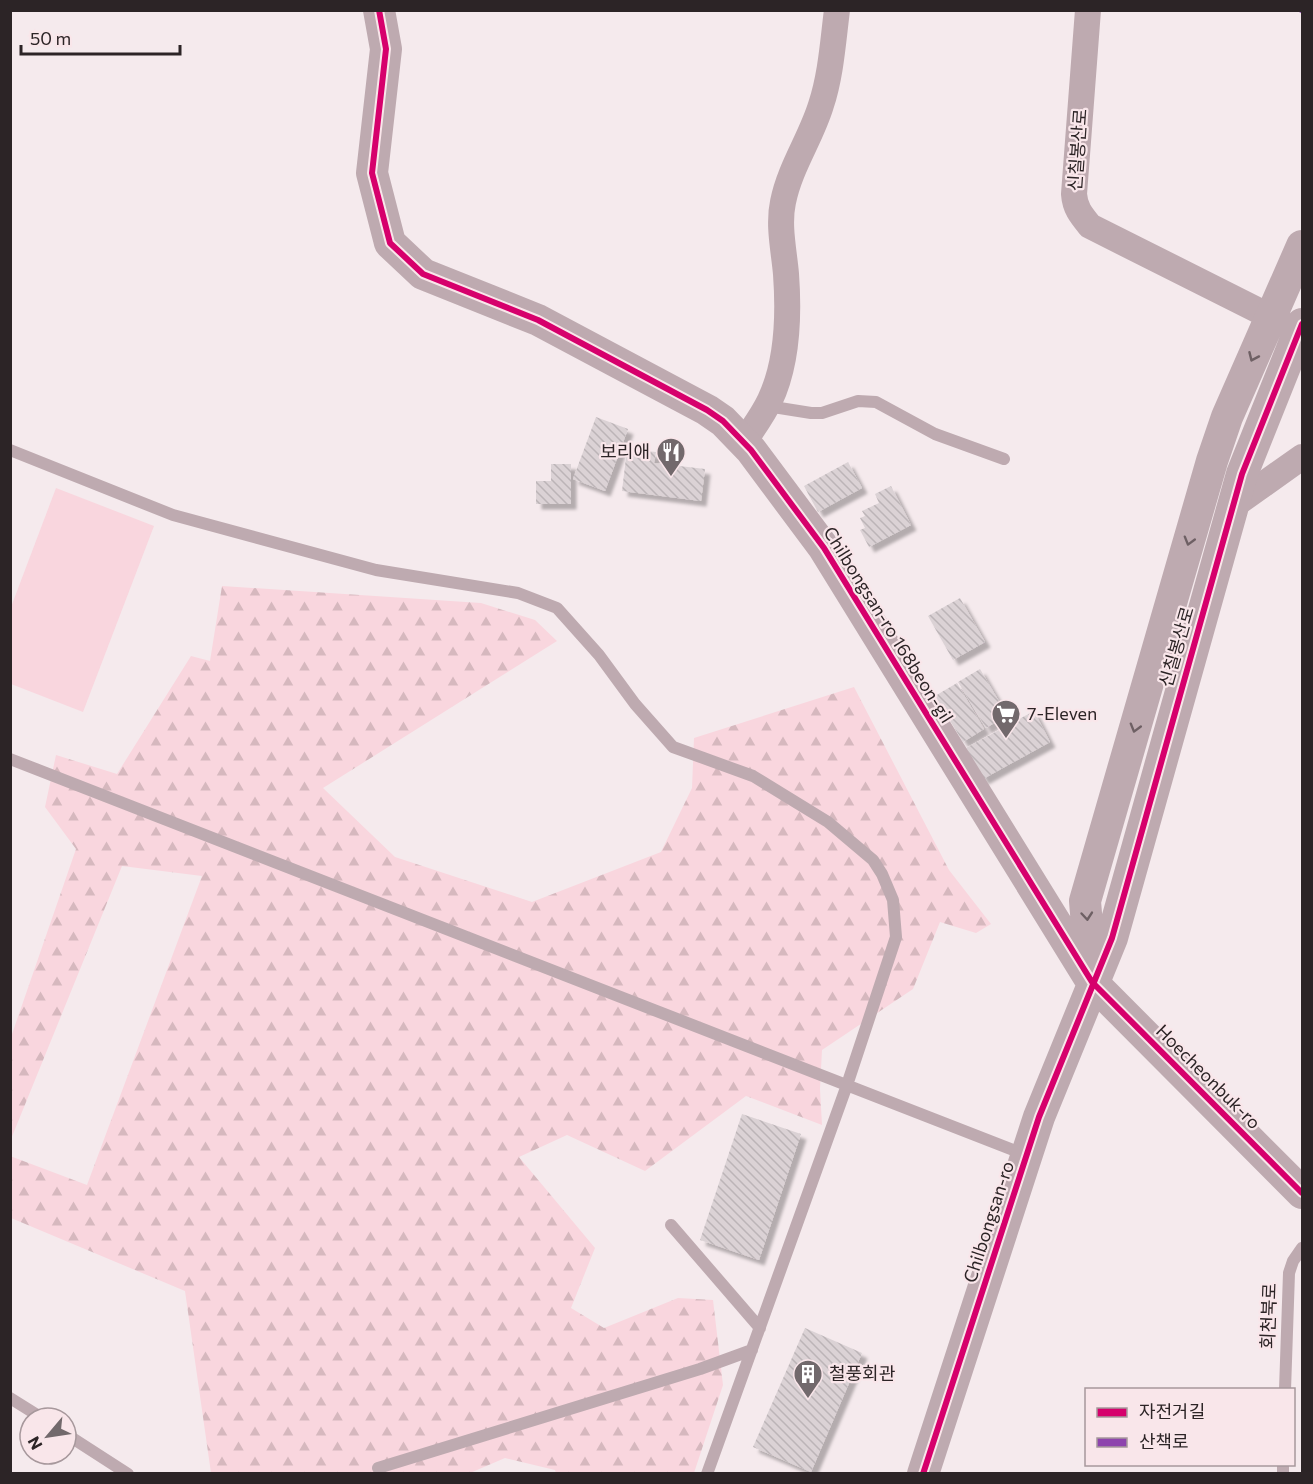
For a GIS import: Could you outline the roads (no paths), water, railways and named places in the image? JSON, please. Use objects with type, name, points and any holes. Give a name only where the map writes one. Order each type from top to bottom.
[{"type":"street","name":"Chilbongsan-ro 168beon-gil","points":[[379,10],[386,49],[372,173],[390,243],[423,274],[538,320],[707,410],[723,421],[744,442],[824,548],[1092,982]]},
{"type":"street","points":[[744,442],[767,406],[779,374],[786,339],[788,300],[782,205],[789,179],[813,128],[824,95],[837,10]]},
{"type":"street","name":"신칠봉산로","points":[[1088,10],[1074,194],[1075,205],[1080,215],[1090,226],[1271,317]]},
{"type":"street","name":"신칠봉산로","points":[[1092,982],[1085,901],[1212,461],[1227,417],[1302,246]]},
{"type":"street","name":"신칠봉산로","points":[[1092,982],[1112,938],[1242,474],[1302,324]]},
{"type":"street","points":[[1233,506],[1302,457]]},
{"type":"street","name":"Chilbongsan-ro","points":[[923,1473],[1039,1117],[1092,982]]},
{"type":"street","name":"Hoecheonbuk-ro","points":[[1092,982],[1302,1193]]},
{"type":"lane","points":[[767,406],[822,413],[858,401],[876,402],[935,434],[1004,459]]},
{"type":"lane","points":[[10,450],[173,515],[376,570],[518,593],[557,608],[599,655],[635,704],[673,747],[753,776],[828,822],[873,860],[894,900],[896,937],[848,1085],[707,1473]]},
{"type":"lane","points":[[10,759],[1027,1155]]},
{"type":"lane","points":[[671,1225],[760,1328]]},
{"type":"lane","name":"회천북로","points":[[1285,1388],[1289,1273],[1293,1261],[1302,1248]]},
{"type":"lane","points":[[378,1468],[700,1369],[752,1350]]},
{"type":"lane","points":[[10,1398],[23,1406]]},
{"type":"lane","points":[[78,1442],[128,1473]]},
{"type":"place","name":"보리애","points":[[671,478]]},
{"type":"place","name":"7-Eleven","points":[[1006,740]]},
{"type":"place","name":"철풍회관","points":[[808,1400]]}]
